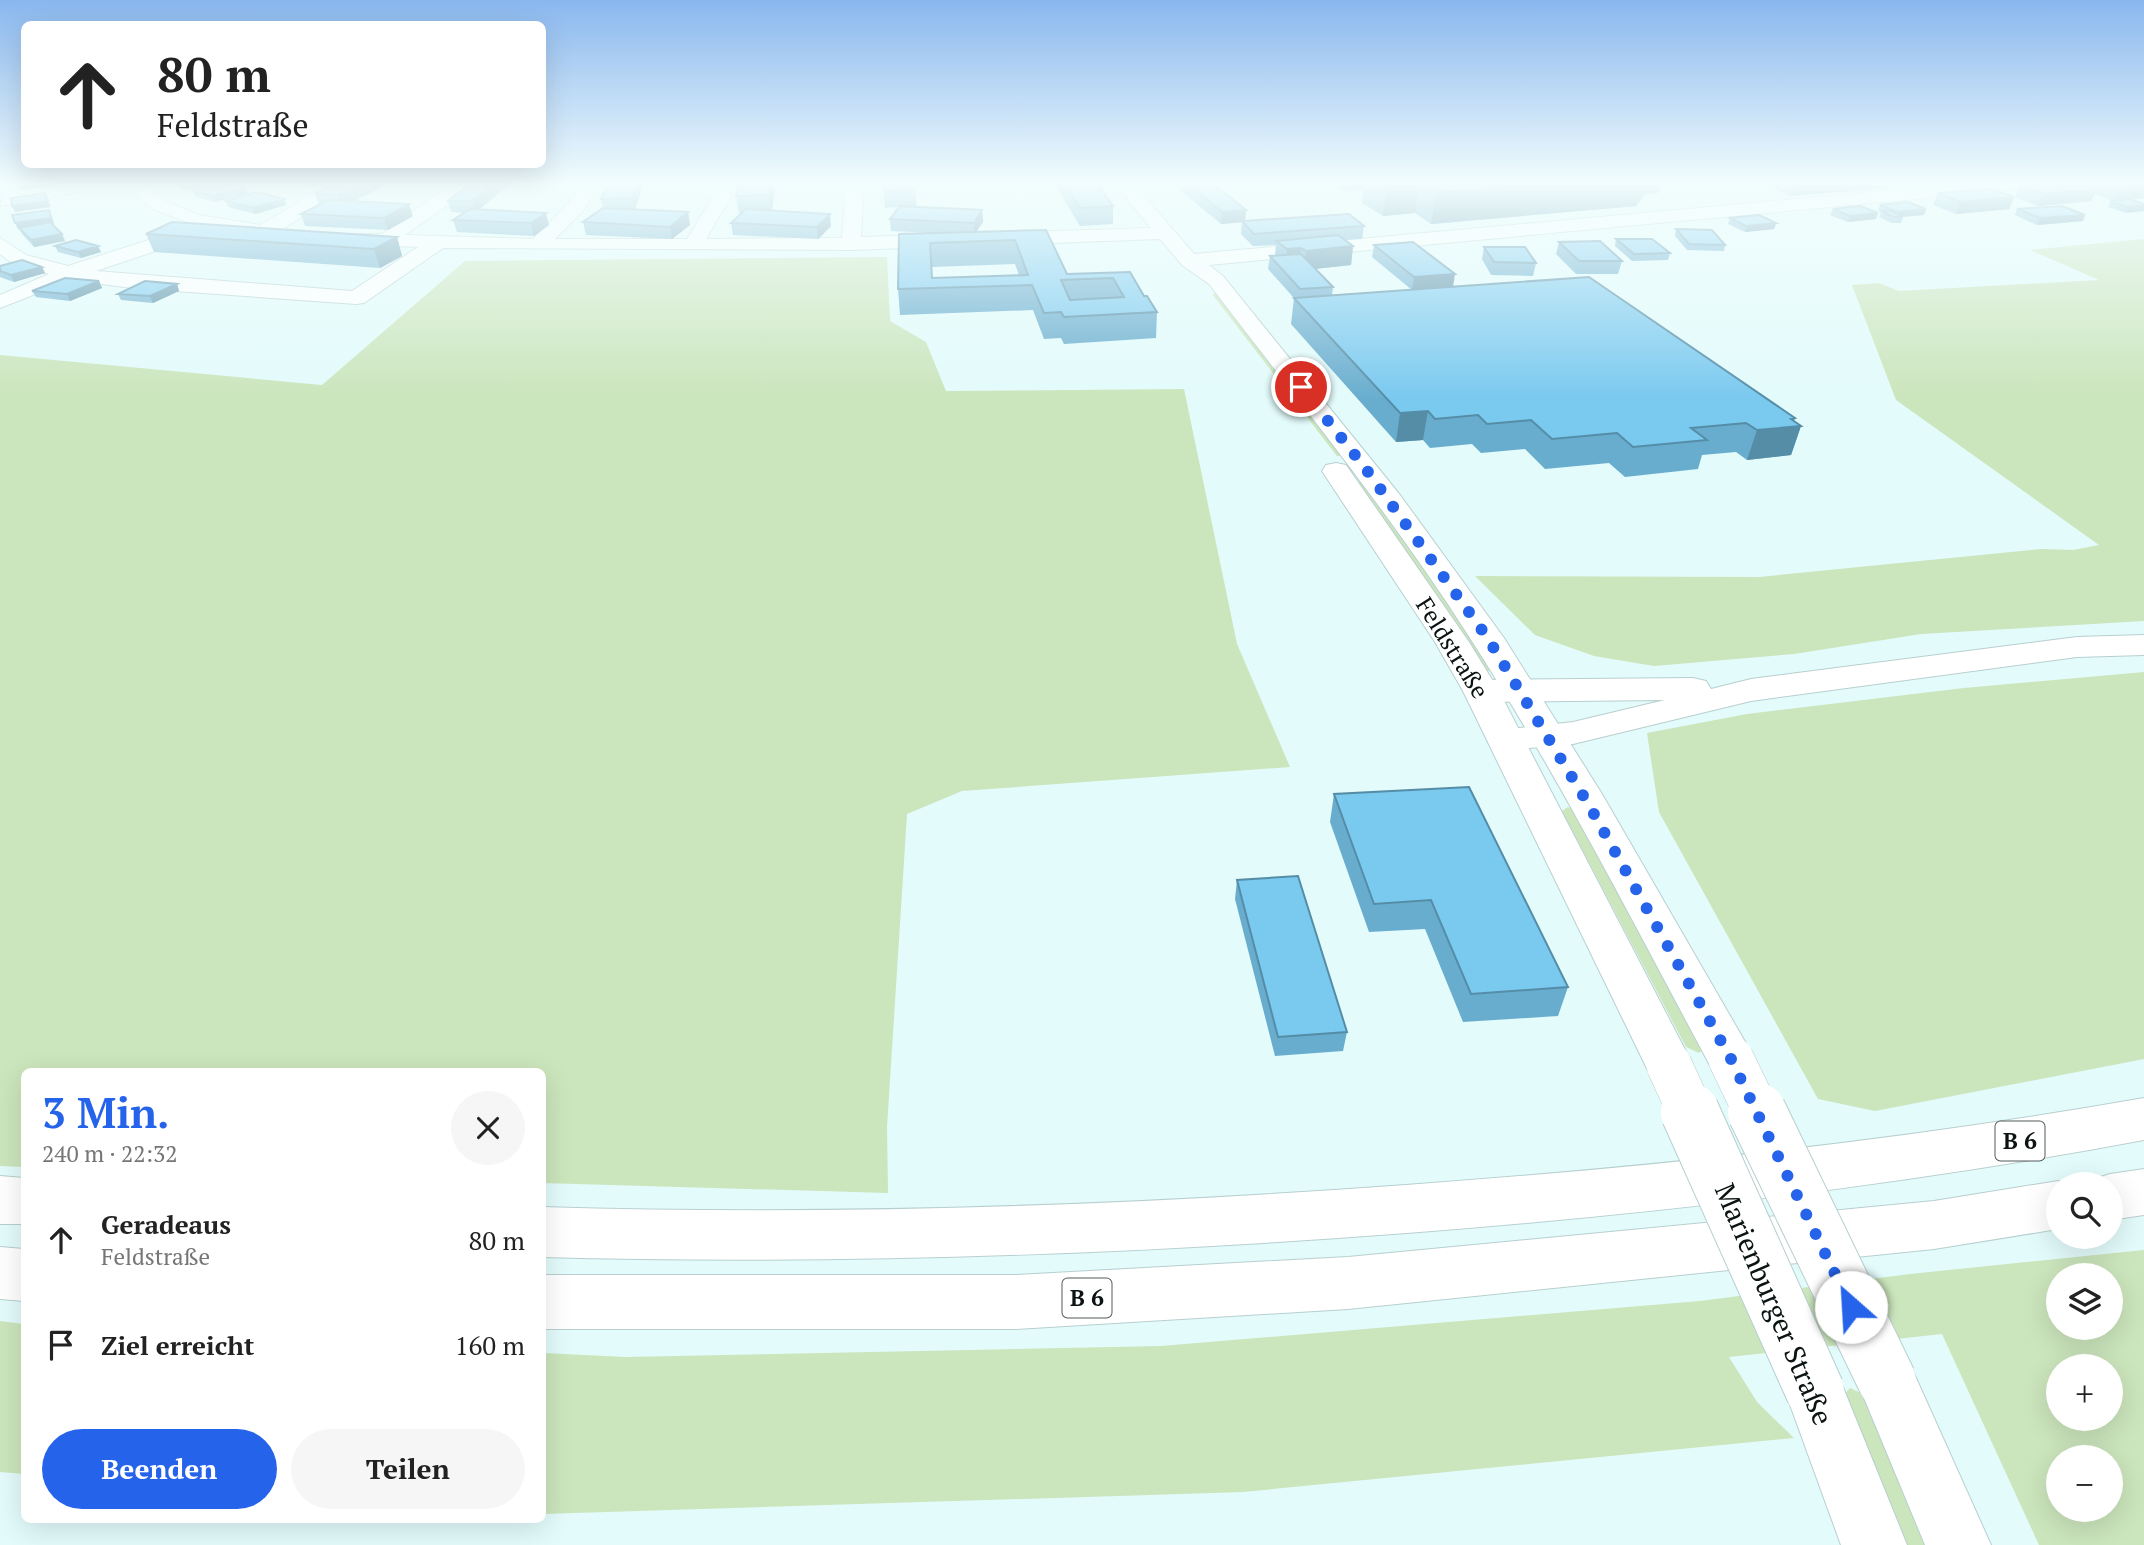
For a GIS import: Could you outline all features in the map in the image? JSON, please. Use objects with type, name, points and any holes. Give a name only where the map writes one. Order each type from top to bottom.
[{"type":"main road","points":[[14,254],[69,273],[132,282],[356,298],[421,254]]},
{"type":"main road","points":[[1,302],[69,273],[126,254]]},
{"type":"main road","name":"Feldstraße","points":[[1183,254],[1216,280],[1363,465],[1465,607],[1469,640],[1481,691],[1590,807],[1731,1059],[1887,1381],[1958,1545]]},
{"type":"main road","points":[[1189,261],[1264,254]]},
{"type":"main road","name":"Feldstraße","points":[[1189,261],[1194,282],[1338,474],[1430,611],[1469,640],[1518,689],[1527,737],[1669,1065]]},
{"type":"main road","points":[[1527,737],[1573,733],[1751,690],[2077,647],[2144,645]]},
{"type":"main road","points":[[1481,691],[1751,690]]},
{"type":"main road","name":"Marienburger Straße","points":[[1669,1065],[1815,1391],[1874,1545]]},
{"type":"main road","name":"B 6","points":[[546,1233],[660,1237],[895,1236],[1144,1227],[1377,1211],[1765,1178],[1947,1153],[2144,1119]]},
{"type":"main road","points":[[2123,1195],[2144,1192]]},
{"type":"main road","points":[[0,1200],[21,1201]]},
{"type":"main road","name":"B 6","points":[[546,1302],[1016,1302],[1348,1283],[1934,1225],[2046,1207]]},
{"type":"main road","points":[[0,1273],[21,1275]]},
{"type":"green space","points":[[2039,254],[2144,254],[2144,621],[1921,634],[1794,654],[1654,666],[1594,656],[1535,635],[1475,576],[1759,577],[2041,549],[2073,550],[2099,545],[1896,400],[1852,285],[1879,283],[1899,291],[2099,280]]},
{"type":"green space","points":[[887,257],[890,321],[926,342],[946,391],[1184,389],[1237,644],[1290,767],[962,791],[907,814],[887,1127],[888,1193],[546,1183],[546,1068],[21,1068],[21,1167],[0,1166],[0,355],[322,385],[465,261]]},
{"type":"green space","points":[[1212,294],[1219,294],[1345,455],[1337,456]]},
{"type":"green space","points":[[1365,483],[1435,583],[1491,670],[1487,672],[1356,484]]},
{"type":"green space","points":[[2144,672],[2144,1059],[1875,1111],[1818,1099],[1659,812],[1647,733],[1747,714],[1964,688]]},
{"type":"green space","points":[[1568,807],[1578,811],[1706,1046],[1699,1053],[1686,1047],[1562,811]]},
{"type":"green space","points":[[2144,1250],[2144,1545],[2039,1545],[1942,1334],[1729,1357],[1757,1402],[1794,1438],[1243,1492],[546,1514],[546,1353],[625,1357],[1161,1346],[1700,1301],[1910,1274]]},
{"type":"green space","points":[[0,1321],[21,1324],[21,1474],[0,1472]]},
{"type":"green space","points":[[1850,1388],[1865,1395],[1932,1545],[1905,1545],[1842,1397]]},
{"type":"building","points":[[899,254],[931,254],[932,278],[1028,275],[1020,254],[1058,254],[1067,274],[1130,272],[1157,312],[1064,317],[1061,312],[1044,313],[1032,285],[898,289]],"holes":[[[1113,278],[1124,297],[1070,300],[1061,280]]]},
{"type":"building","points":[[1301,254],[1333,287],[1300,289],[1270,256]]},
{"type":"building","points":[[1385,254],[1429,254],[1455,274],[1414,277]]},
{"type":"building","points":[[1489,254],[1530,254],[1536,263],[1494,262]]},
{"type":"building","points":[[1572,254],[1614,254],[1622,261],[1579,261]]},
{"type":"building","points":[[22,260],[42,267],[11,275],[0,271],[0,266]]},
{"type":"building","points":[[1589,277],[1795,418],[1791,419],[1801,426],[1757,430],[1746,423],[1691,428],[1707,440],[1633,447],[1617,433],[1552,439],[1531,420],[1487,424],[1478,415],[1435,419],[1428,411],[1400,413],[1294,298]]},
{"type":"building","points":[[65,278],[99,281],[67,294],[32,291]]},
{"type":"building","points":[[145,281],[177,284],[150,296],[118,294]]},
{"type":"building","points":[[1469,787],[1568,987],[1471,994],[1431,900],[1374,904],[1334,794]]},
{"type":"building","points":[[1298,876],[1347,1032],[1278,1037],[1237,880]]},
{"type":"route","points":[[1301,387],[1363,465],[1487,637],[1590,807],[1731,1059],[1851,1307]]}]
